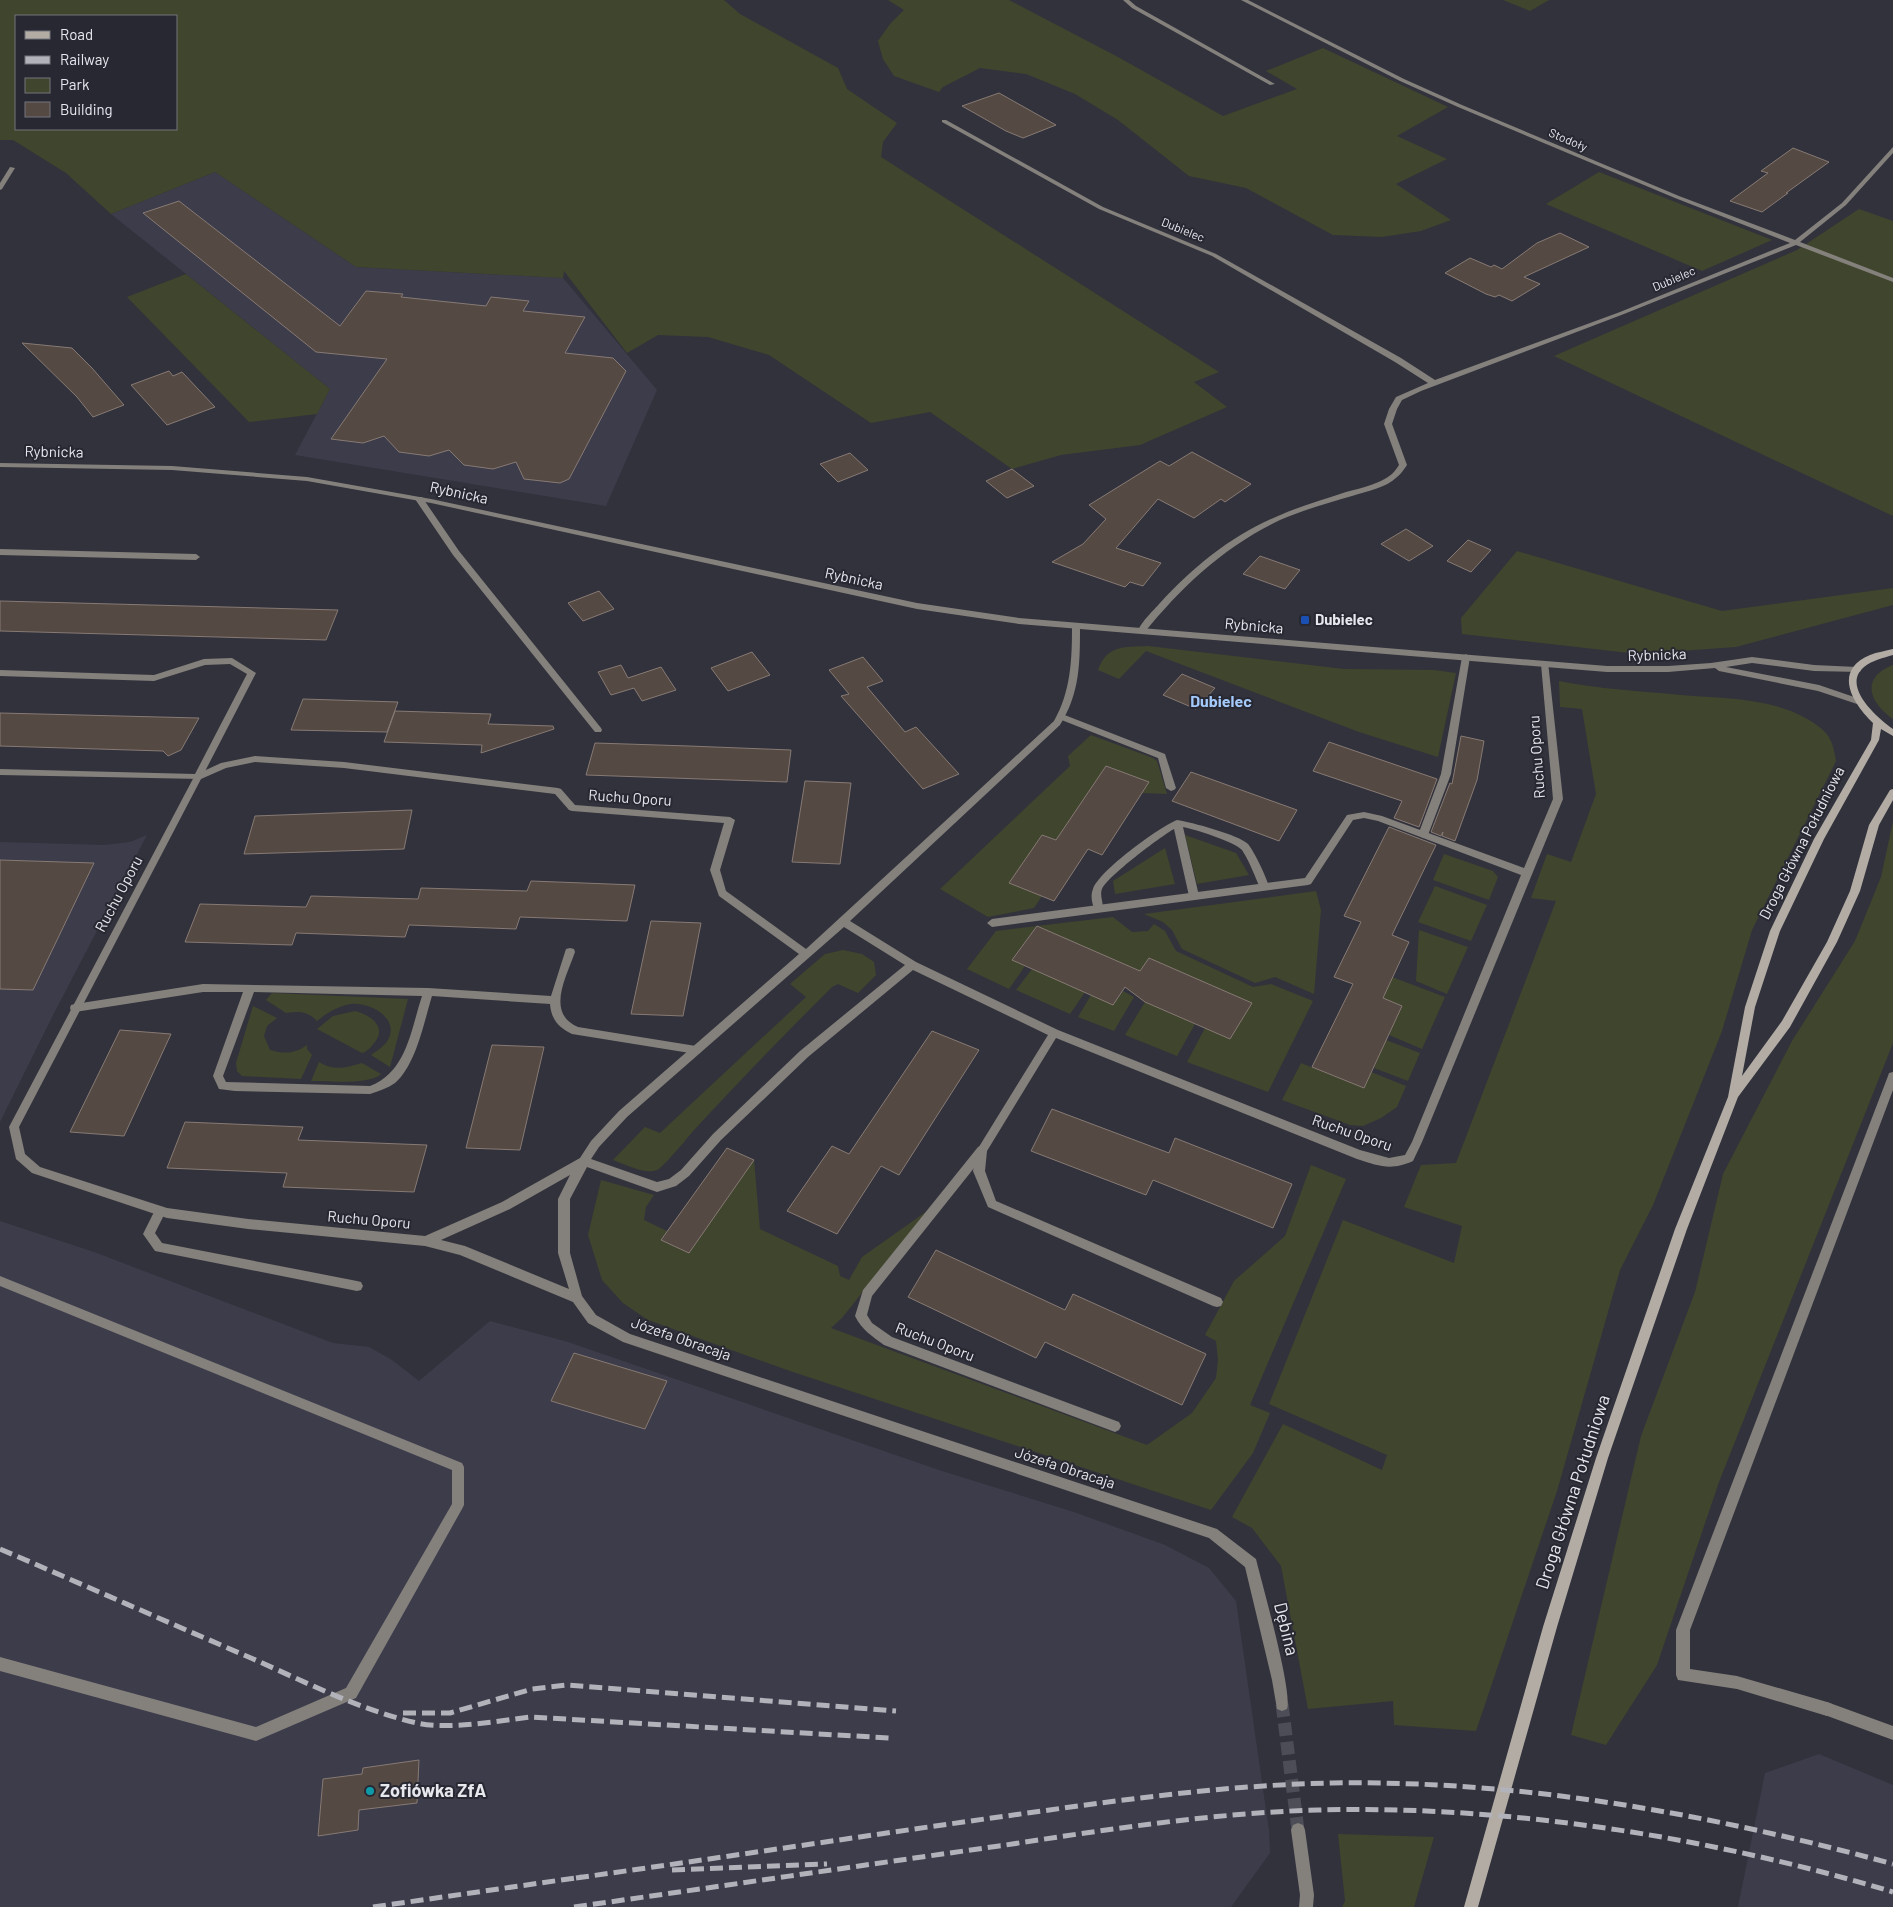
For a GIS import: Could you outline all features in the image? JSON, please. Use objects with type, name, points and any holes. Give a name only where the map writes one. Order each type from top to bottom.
[{"type":"main road","points":[[1893,652],[1872,657],[1857,670],[1852,681],[1858,701],[1866,712],[1893,733]]},
{"type":"main road","name":"Droga Główna Południowa","points":[[1471,1907],[1547,1636],[1602,1458],[1681,1229],[1733,1096],[1750,1007],[1775,931],[1819,840],[1875,740],[1878,723]]},
{"type":"main road","name":"Droga Główna Południowa","points":[[1733,1096],[1786,1024],[1832,942],[1855,891],[1874,825],[1893,792]]},
{"type":"street","points":[[1126,0],[1134,7],[1272,84]]},
{"type":"street","name":"Stodoły","points":[[1244,0],[1402,80],[1460,106],[1677,197],[1893,280]]},
{"type":"street","name":"Dubielec","points":[[944,121],[1101,208],[1214,255],[1398,360],[1434,383]]},
{"type":"street","name":"Dubielec","points":[[1141,630],[1181,586],[1208,561],[1245,535],[1280,518],[1380,484],[1394,476],[1403,465],[1388,424],[1399,399],[1418,389],[1622,313],[1795,243],[1844,204],[1893,149]]},
{"type":"street","points":[[0,188],[12,168]]},
{"type":"street","name":"Rybnicka","points":[[0,465],[172,468],[307,479],[419,499],[917,606],[1019,621],[1628,670],[1711,666],[1752,660],[1814,668],[1857,670]]},
{"type":"street","points":[[419,499],[456,553],[598,730]]},
{"type":"street","points":[[0,552],[196,557]]},
{"type":"street","points":[[842,922],[969,806],[1062,717],[1068,708],[1073,684],[1076,662],[1076,626]]},
{"type":"street","points":[[1423,835],[1446,774],[1466,657]]},
{"type":"street","points":[[0,673],[154,678],[204,662],[232,661],[252,673],[198,777],[0,772]]},
{"type":"street","name":"Ruchu Oporu","points":[[842,922],[912,965],[1054,1033],[1357,1154],[1383,1162],[1398,1164],[1410,1158],[1558,799],[1545,664]]},
{"type":"street","name":"Rybnicka","points":[[1711,666],[1819,688],[1858,701]]},
{"type":"street","points":[[1062,717],[1162,756],[1171,788]]},
{"type":"street","name":"Ruchu Oporu","points":[[577,1298],[461,1250],[425,1241],[248,1224],[160,1211],[36,1170],[20,1156],[14,1127],[198,777],[224,765],[255,759],[344,765],[558,791],[572,808],[730,820],[715,870],[722,893],[806,954]]},
{"type":"street","points":[[992,923],[1308,881],[1350,817],[1364,815],[1379,818],[1526,873]]},
{"type":"street","points":[[1099,909],[1097,888],[1106,876],[1163,829],[1177,823],[1191,826],[1244,846],[1262,879],[1264,887]]},
{"type":"street","points":[[1177,823],[1194,896]]},
{"type":"street","name":"Józefa Obracaja","points":[[842,922],[623,1114],[595,1144],[564,1199],[564,1253],[577,1298],[592,1319],[627,1338],[1213,1533],[1251,1563]]},
{"type":"street","points":[[570,952],[554,1000],[557,1015],[562,1024],[576,1030],[696,1050]]},
{"type":"street","points":[[425,1241],[475,1222],[519,1200],[584,1161],[657,1187],[672,1183],[685,1173],[717,1137],[804,1054],[912,965]]},
{"type":"street","points":[[75,1008],[203,988],[428,992],[554,1000]]},
{"type":"street","points":[[250,988],[218,1076],[224,1086],[370,1090],[386,1084],[396,1075],[405,1061],[428,992]]},
{"type":"street","name":"Ruchu Oporu","points":[[1054,1033],[982,1150],[867,1294],[862,1316],[868,1327],[888,1341],[1115,1426]]},
{"type":"street","points":[[1893,1076],[1684,1630],[1683,1675],[1701,1675],[1720,1679],[1827,1708],[1893,1733]]},
{"type":"street","points":[[982,1150],[980,1170],[992,1204],[1217,1302]]},
{"type":"street","points":[[160,1211],[148,1234],[158,1247],[357,1286]]},
{"type":"street","points":[[0,1281],[458,1467],[458,1505],[351,1693],[256,1734],[0,1664]]},
{"type":"street","name":"Dębina","points":[[1251,1563],[1279,1680],[1282,1704]]},
{"type":"street","points":[[1298,1830],[1307,1895],[1306,1907]]},
{"type":"shaded area","points":[[215,172],[356,267],[563,278],[657,390],[606,506],[295,455],[330,389],[111,214]]},
{"type":"shaded area","points":[[147,835],[52,1017],[0,1122],[0,842],[105,845],[130,842]]},
{"type":"shaded area","points":[[0,1221],[94,1252],[333,1343],[369,1347],[392,1360],[419,1381],[490,1321],[568,1342],[942,1471],[1074,1512],[1165,1545],[1209,1568],[1236,1601],[1269,1831],[1270,1853],[1231,1907],[0,1907]]},
{"type":"shaded area","points":[[1819,1754],[1893,1785],[1893,1907],[1738,1907],[1765,1773]]},
{"type":"green space","points":[[0,0],[724,0],[740,14],[838,68],[847,89],[897,123],[883,142],[881,157],[1219,372],[1194,382],[1227,407],[1140,445],[1061,455],[1012,469],[930,412],[871,423],[769,355],[708,337],[658,335],[627,353],[564,271],[563,278],[356,267],[215,172],[111,214],[66,173],[13,140],[0,140]]},
{"type":"green space","points":[[888,0],[1009,0],[1118,57],[1223,116],[1297,89],[1266,71],[1323,48],[1448,107],[1397,136],[1447,159],[1396,184],[1451,220],[1421,231],[1382,237],[1333,235],[1246,188],[1189,176],[1118,120],[1075,94],[1026,74],[980,68],[943,87],[939,92],[894,76],[883,59],[878,41],[890,24],[904,10]]},
{"type":"green space","points":[[1503,0],[1549,0],[1530,11]]},
{"type":"green space","points":[[1599,172],[1772,240],[1702,271],[1546,204]]},
{"type":"green space","points":[[1859,209],[1893,221],[1893,516],[1554,356],[1797,250]]},
{"type":"green space","points":[[186,274],[330,389],[317,414],[249,422],[127,297]]},
{"type":"green space","points":[[1517,551],[1722,611],[1893,588],[1893,605],[1736,647],[1638,654],[1462,634],[1461,618]]},
{"type":"green space","points":[[1148,646],[1344,669],[1434,670],[1456,673],[1438,757],[1359,732],[1146,651],[1119,679],[1098,670],[1106,656],[1117,649]]},
{"type":"green space","points":[[1893,665],[1893,719],[1878,705],[1874,698],[1872,683],[1883,670]]},
{"type":"green space","points":[[1559,681],[1620,690],[1737,699],[1774,705],[1808,719],[1823,730],[1831,740],[1836,761],[1752,930],[1722,1031],[1653,1205],[1620,1270],[1557,1491],[1476,1731],[1394,1725],[1393,1701],[1308,1709],[1281,1566],[1252,1528],[1232,1517],[1283,1424],[1382,1470],[1387,1455],[1269,1404],[1343,1220],[1454,1263],[1462,1226],[1404,1207],[1421,1165],[1456,1163],[1556,901],[1531,898],[1547,854],[1571,862],[1596,794],[1582,709],[1560,707]]},
{"type":"green space","points":[[1091,735],[1157,761],[1167,794],[1142,793],[1149,782],[1106,766],[1056,840],[1042,835],[1009,883],[1042,896],[1034,908],[988,917],[940,889],[1070,766],[1068,756]]},
{"type":"green space","points":[[1893,821],[1893,1043],[1719,1482],[1657,1665],[1606,1745],[1571,1735],[1641,1436],[1695,1292],[1723,1174],[1792,1041],[1855,941],[1881,877]]},
{"type":"green space","points":[[1185,835],[1236,853],[1249,875],[1197,884]]},
{"type":"green space","points":[[1165,848],[1175,884],[1115,894],[1113,881]]},
{"type":"green space","points":[[1444,854],[1493,871],[1498,877],[1489,900],[1433,880]]},
{"type":"green space","points":[[1435,886],[1487,905],[1471,941],[1418,922]]},
{"type":"green space","points":[[1316,891],[1321,910],[1314,994],[1275,977],[1255,983],[1182,949],[1172,930],[1163,922],[1144,914]]},
{"type":"green space","points":[[1113,917],[1132,932],[1148,931],[1154,924],[1165,931],[1176,951],[1253,987],[1271,984],[1313,1001],[1268,1092],[1187,1062],[1205,1028],[1230,1039],[1252,1003],[1149,958],[1140,971],[1037,926]]},
{"type":"green space","points":[[1037,926],[1012,959],[1025,966],[1009,989],[967,969],[996,931]]},
{"type":"green space","points":[[1419,930],[1468,947],[1447,994],[1416,981]]},
{"type":"green space","points":[[843,950],[862,954],[874,962],[876,975],[858,993],[838,984],[832,987],[728,1093],[660,1168],[646,1171],[613,1160],[645,1127],[660,1133],[806,997],[790,984],[825,954]]},
{"type":"green space","points":[[1032,969],[1085,992],[1070,1014],[1016,990]]},
{"type":"green space","points":[[1392,977],[1445,997],[1422,1049],[1389,1035],[1402,1006],[1383,998]]},
{"type":"green space","points":[[1123,991],[1134,997],[1114,1031],[1078,1017],[1091,995],[1113,1005]]},
{"type":"green space","points":[[272,993],[408,999],[390,1067],[371,1055],[386,1043],[391,1027],[388,1020],[375,1009],[359,1004],[351,1004],[333,1010],[317,1021],[303,1012],[286,1013],[266,1000]]},
{"type":"green space","points":[[1145,1002],[1195,1024],[1177,1056],[1125,1035]]},
{"type":"green space","points":[[253,1006],[277,1018],[267,1026],[264,1036],[270,1050],[289,1052],[307,1045],[307,1049],[312,1055],[301,1079],[242,1076],[237,1071],[236,1063]]},
{"type":"green space","points":[[355,1011],[371,1018],[378,1026],[379,1031],[375,1042],[368,1050],[362,1053],[317,1029],[333,1016]]},
{"type":"green space","points":[[1386,1040],[1420,1053],[1408,1081],[1374,1068]]},
{"type":"green space","points":[[319,1062],[335,1068],[362,1063],[381,1074],[368,1080],[358,1081],[311,1081]]},
{"type":"green space","points":[[1301,1063],[1364,1088],[1371,1072],[1406,1086],[1397,1107],[1381,1118],[1363,1126],[1350,1125],[1282,1100]]},
{"type":"green space","points":[[754,1160],[760,1229],[838,1266],[840,1276],[849,1280],[862,1257],[927,1211],[842,1318],[831,1328],[1147,1445],[1192,1413],[1216,1378],[1218,1360],[1216,1341],[1205,1335],[1234,1281],[1285,1236],[1311,1165],[1346,1179],[1250,1405],[1270,1413],[1253,1453],[1211,1510],[790,1371],[648,1320],[623,1303],[602,1280],[588,1235],[601,1180],[654,1195],[646,1207],[644,1220],[667,1231],[661,1240],[689,1253]]},
{"type":"green space","points":[[1338,1834],[1434,1837],[1414,1907],[1342,1907],[1345,1901]]},
{"type":"building","points":[[999,93],[1056,125],[1023,138],[1006,131],[962,106]]},
{"type":"building","points":[[1793,148],[1829,162],[1762,212],[1730,201],[1768,173],[1761,171]]},
{"type":"building","points":[[179,201],[340,326],[366,291],[403,294],[401,297],[486,306],[491,297],[529,301],[523,311],[585,317],[565,353],[613,358],[626,371],[569,479],[560,483],[524,479],[516,462],[493,469],[464,465],[449,450],[429,456],[399,452],[384,436],[363,443],[331,439],[387,359],[316,352],[143,213]]},
{"type":"building","points":[[1560,233],[1589,247],[1524,277],[1540,284],[1512,301],[1499,295],[1495,297],[1486,294],[1445,273],[1470,258],[1491,267],[1494,265],[1502,269],[1537,243]]},
{"type":"building","points":[[22,343],[72,348],[124,405],[93,417],[77,397]]},
{"type":"building","points":[[169,371],[173,376],[182,372],[215,407],[167,425],[131,385]]},
{"type":"building","points":[[1192,452],[1251,484],[1225,502],[1221,499],[1194,518],[1158,499],[1116,548],[1161,563],[1143,586],[1130,582],[1125,587],[1052,562],[1083,544],[1106,519],[1089,505],[1160,461],[1169,466]]},
{"type":"building","points":[[850,453],[868,470],[838,482],[820,464]]},
{"type":"building","points":[[1012,469],[1034,486],[1007,498],[986,481]]},
{"type":"building","points":[[1406,529],[1433,546],[1409,561],[1381,544]]},
{"type":"building","points":[[1468,540],[1491,550],[1471,572],[1447,561]]},
{"type":"building","points":[[1260,556],[1300,570],[1285,589],[1243,574]]},
{"type":"building","points":[[599,591],[614,609],[583,621],[568,603]]},
{"type":"building","points":[[0,601],[338,610],[326,640],[0,631]]},
{"type":"building","points":[[752,652],[770,675],[728,691],[711,668]]},
{"type":"building","points":[[863,657],[883,681],[867,687],[905,732],[916,727],[959,774],[923,789],[841,696],[849,694],[829,670]]},
{"type":"building","points":[[621,665],[628,678],[661,667],[676,690],[642,701],[634,688],[611,695],[598,672]]},
{"type":"building","points":[[1182,674],[1215,688],[1196,709],[1163,695]]},
{"type":"building","points":[[303,699],[398,702],[387,732],[291,730]]},
{"type":"building","points":[[395,711],[491,714],[488,724],[553,726],[554,729],[481,753],[482,745],[384,742]]},
{"type":"building","points":[[0,713],[199,718],[181,750],[168,756],[163,751],[0,746]]},
{"type":"building","points":[[1461,736],[1484,741],[1477,780],[1455,841],[1442,836],[1443,832],[1441,836],[1431,832],[1450,783],[1452,784]]},
{"type":"building","points":[[1329,742],[1437,779],[1419,827],[1394,818],[1402,801],[1313,771]]},
{"type":"building","points":[[595,743],[791,750],[787,782],[586,775]]},
{"type":"building","points":[[1106,766],[1149,782],[1102,855],[1088,849],[1054,901],[1009,883],[1042,835],[1056,840]]},
{"type":"building","points":[[1191,772],[1297,810],[1279,841],[1172,801]]},
{"type":"building","points":[[805,781],[851,783],[840,864],[792,862]]},
{"type":"building","points":[[412,810],[404,849],[244,854],[255,816]]},
{"type":"building","points":[[1389,827],[1436,845],[1392,935],[1409,942],[1383,998],[1402,1006],[1364,1088],[1312,1067],[1353,984],[1334,977],[1361,922],[1344,916]]},
{"type":"building","points":[[0,860],[94,863],[33,990],[0,989]]},
{"type":"building","points":[[531,881],[635,885],[627,921],[520,917],[516,929],[409,925],[405,937],[296,933],[292,945],[185,942],[200,904],[306,907],[311,896],[418,899],[421,888],[527,891]]},
{"type":"building","points":[[651,921],[701,923],[683,1016],[631,1014]]},
{"type":"building","points":[[1037,926],[1140,971],[1149,958],[1252,1003],[1230,1039],[1145,1002],[1125,987],[1113,1005],[1012,960]]},
{"type":"building","points":[[120,1030],[171,1034],[124,1136],[70,1132]]},
{"type":"building","points":[[932,1031],[979,1050],[899,1175],[881,1166],[837,1234],[787,1211],[832,1146],[849,1154]]},
{"type":"building","points":[[492,1045],[544,1047],[520,1150],[466,1148]]},
{"type":"building","points":[[1052,1109],[1169,1153],[1175,1138],[1292,1184],[1273,1228],[1153,1180],[1146,1195],[1031,1151]]},
{"type":"building","points":[[185,1122],[303,1127],[298,1140],[427,1145],[414,1192],[283,1187],[287,1173],[167,1168]]},
{"type":"building","points":[[727,1148],[754,1160],[689,1253],[661,1240]]},
{"type":"building","points":[[936,1250],[1065,1310],[1073,1294],[1206,1354],[1182,1405],[1045,1342],[1036,1358],[908,1297]]},
{"type":"building","points":[[574,1353],[667,1381],[645,1429],[551,1401]]},
{"type":"building","name":"Zofiówka ZfA","points":[[419,1760],[417,1803],[359,1810],[358,1830],[318,1836],[323,1779],[362,1774],[363,1768]]},
{"type":"tunnel","points":[[1282,1704],[1298,1830]]},
{"type":"railway","points":[[0,1549],[332,1694],[374,1711],[417,1723],[443,1726],[488,1723],[530,1717],[889,1738]]},
{"type":"railway","points":[[403,1713],[450,1713],[532,1689],[567,1685],[896,1711]]},
{"type":"railway","points":[[576,1878],[1128,1799],[1209,1790],[1332,1783],[1474,1787],[1545,1794],[1615,1804],[1755,1830],[1893,1864]]},
{"type":"railway","points":[[574,1907],[1158,1823],[1198,1818],[1318,1810],[1462,1813],[1608,1828],[1753,1855],[1824,1872],[1893,1892]]},
{"type":"railway","points":[[672,1870],[827,1864]]},
{"type":"railway","points":[[373,1907],[582,1877]]},
{"type":"place","name":"Dubielec","points":[[1305,620]]},
{"type":"place","name":"Zofiówka ZfA","points":[[370,1791]]},
{"type":"district","name":"Dubielec","points":[[1221,701]]}]
